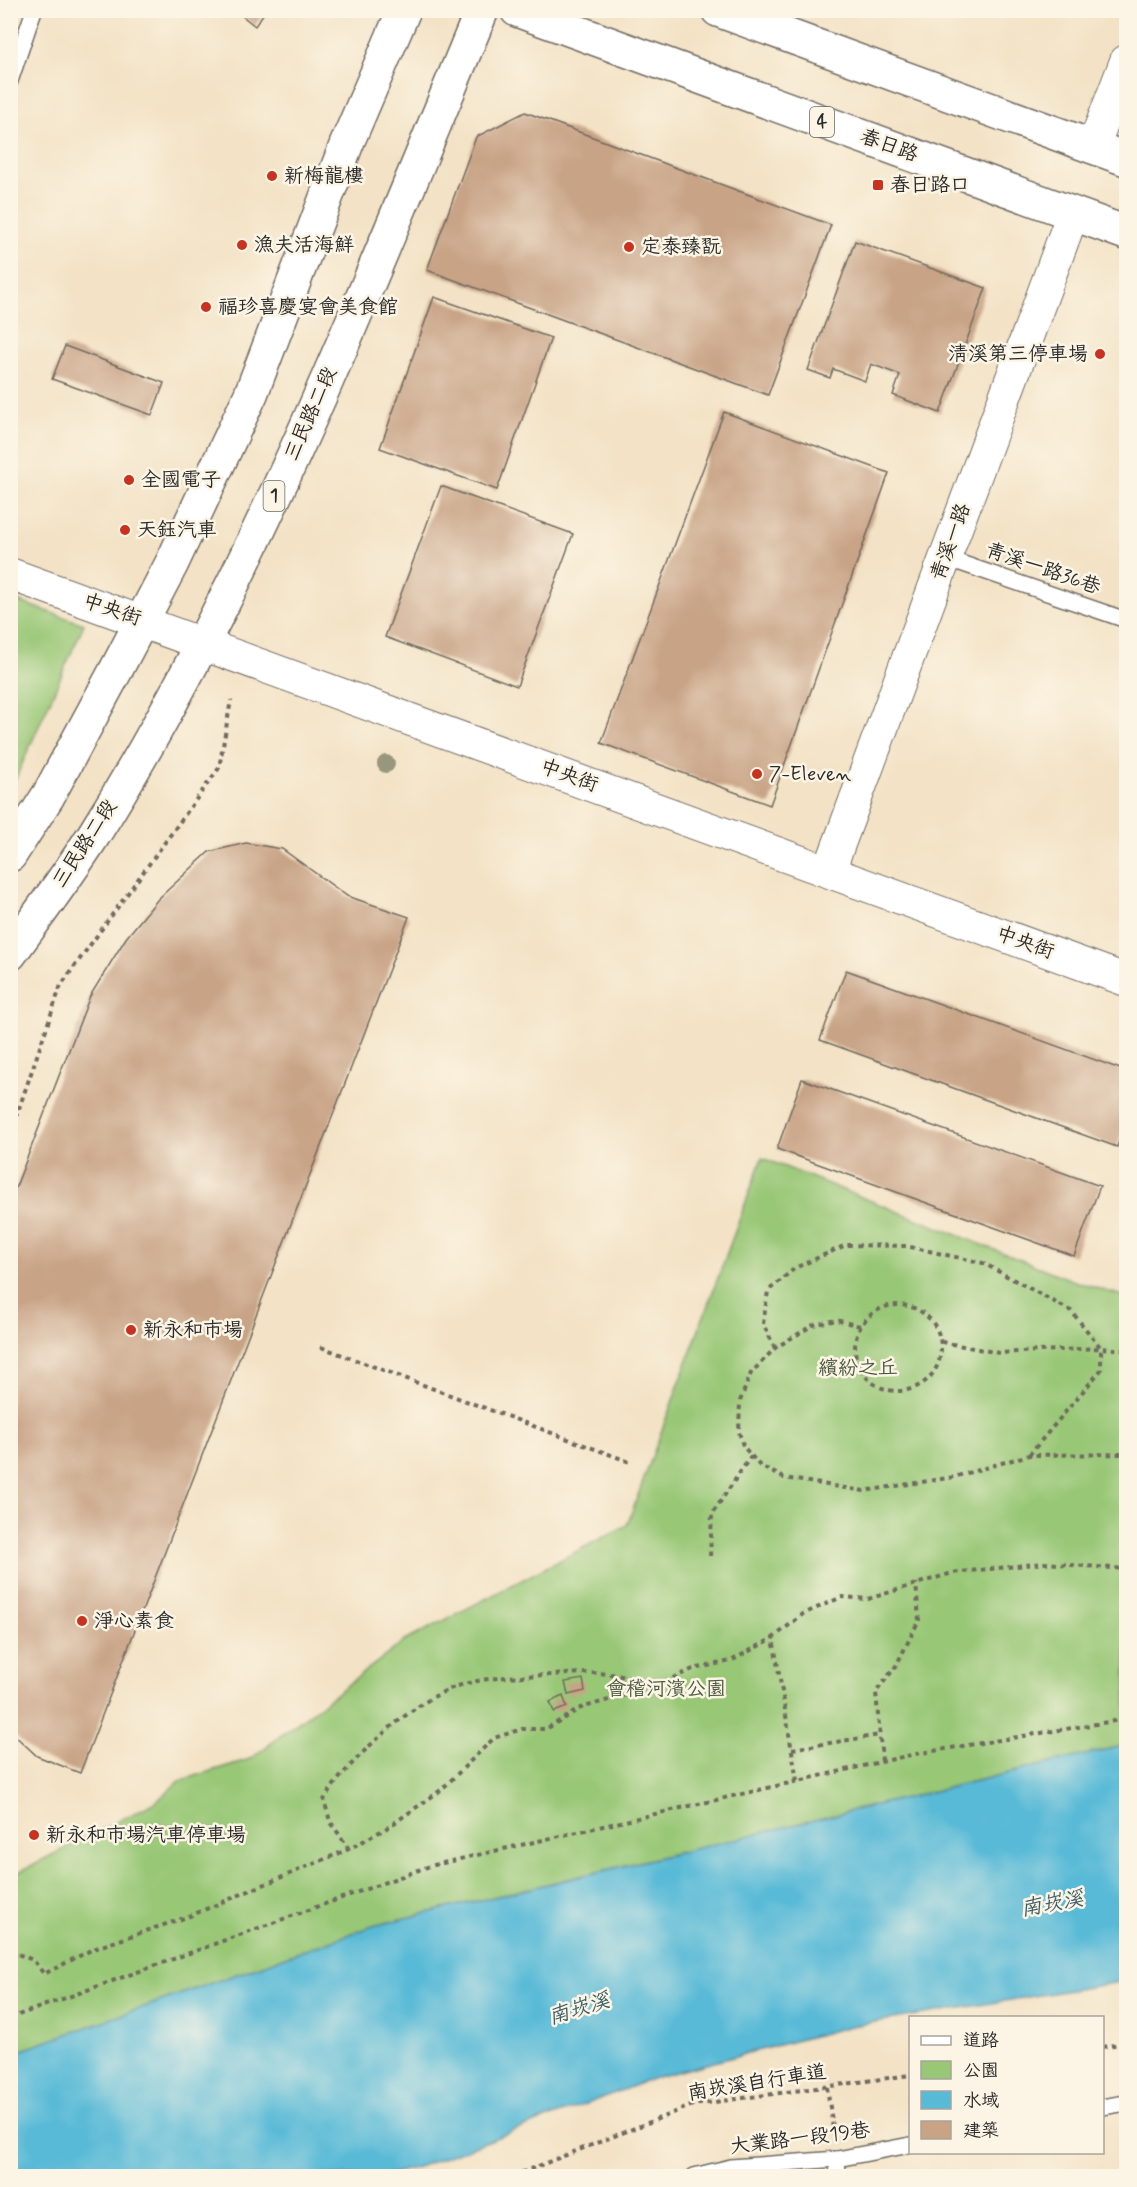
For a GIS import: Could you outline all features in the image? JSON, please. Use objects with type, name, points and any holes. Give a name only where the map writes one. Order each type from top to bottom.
[{"type":"main road","points":[[10,855],[48,796],[142,620],[251,394],[347,143],[404,10]]},
{"type":"main road","name":"三民路二段","points":[[10,954],[92,837],[169,706],[229,591],[308,424],[482,10]]},
{"type":"main road","name":"春日路","points":[[517,10],[1126,233]]},
{"type":"main road","points":[[718,10],[1126,159]]},
{"type":"street","points":[[1093,147],[1126,61]]},
{"type":"street","name":"青溪一路","points":[[830,871],[1073,213]]},
{"type":"street","name":"中央街","points":[[10,574],[202,641],[1126,980]]},
{"type":"lane","points":[[10,81],[34,10]]},
{"type":"lane","name":"青溪一路36巷","points":[[946,558],[1126,620]]},
{"type":"lane","points":[[1104,2108],[1126,2103]]},
{"type":"lane","name":"大業路一段19巷","points":[[694,2176],[731,2167],[837,2159],[909,2145]]},
{"type":"lane","points":[[837,2159],[838,2176]]},
{"type":"path","points":[[10,1135],[61,986],[219,768],[231,700]]},
{"type":"path","points":[[775,1348],[763,1324],[768,1291],[795,1268],[846,1245],[906,1246],[983,1263],[1071,1311],[1101,1348],[1101,1370],[1029,1455]]},
{"type":"path","points":[[899,1304],[915,1307],[927,1315],[938,1327],[942,1342],[941,1356],[936,1370],[927,1381],[901,1392],[887,1390],[873,1383],[862,1372],[855,1357],[855,1341],[860,1326],[870,1314],[884,1306],[899,1304]]},
{"type":"path","points":[[860,1326],[836,1320],[813,1325],[775,1348],[752,1373],[740,1401],[739,1432],[743,1446],[760,1467],[784,1478],[864,1491],[954,1477],[1029,1455],[1126,1454]]},
{"type":"path","points":[[942,1342],[999,1353],[1101,1348],[1126,1350]]},
{"type":"path","points":[[321,1347],[630,1462]]},
{"type":"path","points":[[710,1556],[712,1514],[751,1456]]},
{"type":"path","points":[[10,1951],[33,1959],[44,1974],[93,1949],[187,1917],[349,1849],[390,1826],[441,1790],[494,1738],[522,1729],[546,1729],[580,1708],[639,1691],[693,1669],[730,1661],[773,1638],[803,1614],[842,1597],[868,1599],[952,1573],[1044,1563],[1126,1569]]},
{"type":"path","points":[[882,1761],[876,1692],[896,1666],[919,1620],[916,1583]]},
{"type":"path","points":[[773,1638],[797,1781]]},
{"type":"path","points":[[349,1849],[330,1821],[324,1800],[335,1781],[383,1733],[428,1700],[457,1686],[499,1678],[582,1673],[625,1676],[636,1681],[639,1691]]},
{"type":"path","points":[[10,2018],[430,1866],[882,1761],[1126,1719]]},
{"type":"path","points":[[792,1749],[880,1735]]},
{"type":"path","points":[[1104,2047],[1126,2043]]},
{"type":"path","name":"南崁溪自行車道","points":[[513,2176],[693,2106],[909,2074]]},
{"type":"path","points":[[827,2087],[837,2159]]},
{"type":"green space","points":[[10,599],[84,624],[11,789]]},
{"type":"green space","name":"會稽河濱公園","points":[[762,1158],[1077,1282],[1126,1297],[1126,1745],[373,1926],[11,2054],[11,1876],[156,1802],[179,1781],[250,1759],[405,1641],[627,1525]]},
{"type":"water","name":"南崁溪","points":[[1126,1745],[1126,1981],[851,2026],[657,2077],[424,2165],[384,2176],[11,2176],[11,2054],[373,1926]]},
{"type":"building","points":[[235,10],[266,10],[255,26]]},
{"type":"building","name":"定泰臻翫","points":[[525,112],[831,225],[768,395],[427,270],[476,137]]},
{"type":"building","points":[[855,241],[986,288],[940,413],[893,395],[900,375],[871,364],[865,381],[833,369],[830,378],[808,370]]},
{"type":"building","points":[[434,297],[551,338],[497,490],[380,448]]},
{"type":"building","points":[[65,346],[164,383],[152,415],[52,379]]},
{"type":"building","points":[[724,412],[889,473],[770,805],[601,743]]},
{"type":"building","points":[[441,486],[573,534],[517,686],[385,637]]},
{"type":"building","name":"新永和市場","points":[[246,843],[282,849],[347,896],[409,917],[80,1773],[37,1756],[10,1731],[10,1202],[90,996],[126,938],[158,899],[209,852]]},
{"type":"building","points":[[846,970],[1126,1071],[1126,1122],[1117,1147],[820,1040]]},
{"type":"building","points":[[802,1079],[1100,1186],[1074,1256],[777,1149]]},
{"type":"building","points":[[583,1679],[585,1691],[568,1695],[565,1682]]},
{"type":"building","points":[[563,1696],[567,1707],[554,1712],[550,1702]]},
{"type":"place","name":"新梅龍樓","points":[[272,176]]},
{"type":"place","name":"春日路口","points":[[878,185]]},
{"type":"place","name":"漁夫活海鮮","points":[[242,245]]},
{"type":"place","name":"定泰臻翫","points":[[629,247]]},
{"type":"place","name":"福珍喜慶宴會美食館","points":[[206,307]]},
{"type":"place","name":"清溪第三停車場","points":[[1100,354]]},
{"type":"place","name":"全國電子","points":[[129,480]]},
{"type":"place","name":"天鈺汽車","points":[[125,530]]},
{"type":"place","name":"7-Eleven","points":[[757,774]]},
{"type":"place","name":"新永和市場","points":[[131,1330]]},
{"type":"place","name":"淨心素食","points":[[82,1621]]},
{"type":"place","name":"新永和市場汽車停車場","points":[[34,1835]]},
{"type":"park label","name":"繽紛之丘","points":[[858,1368]]}]
